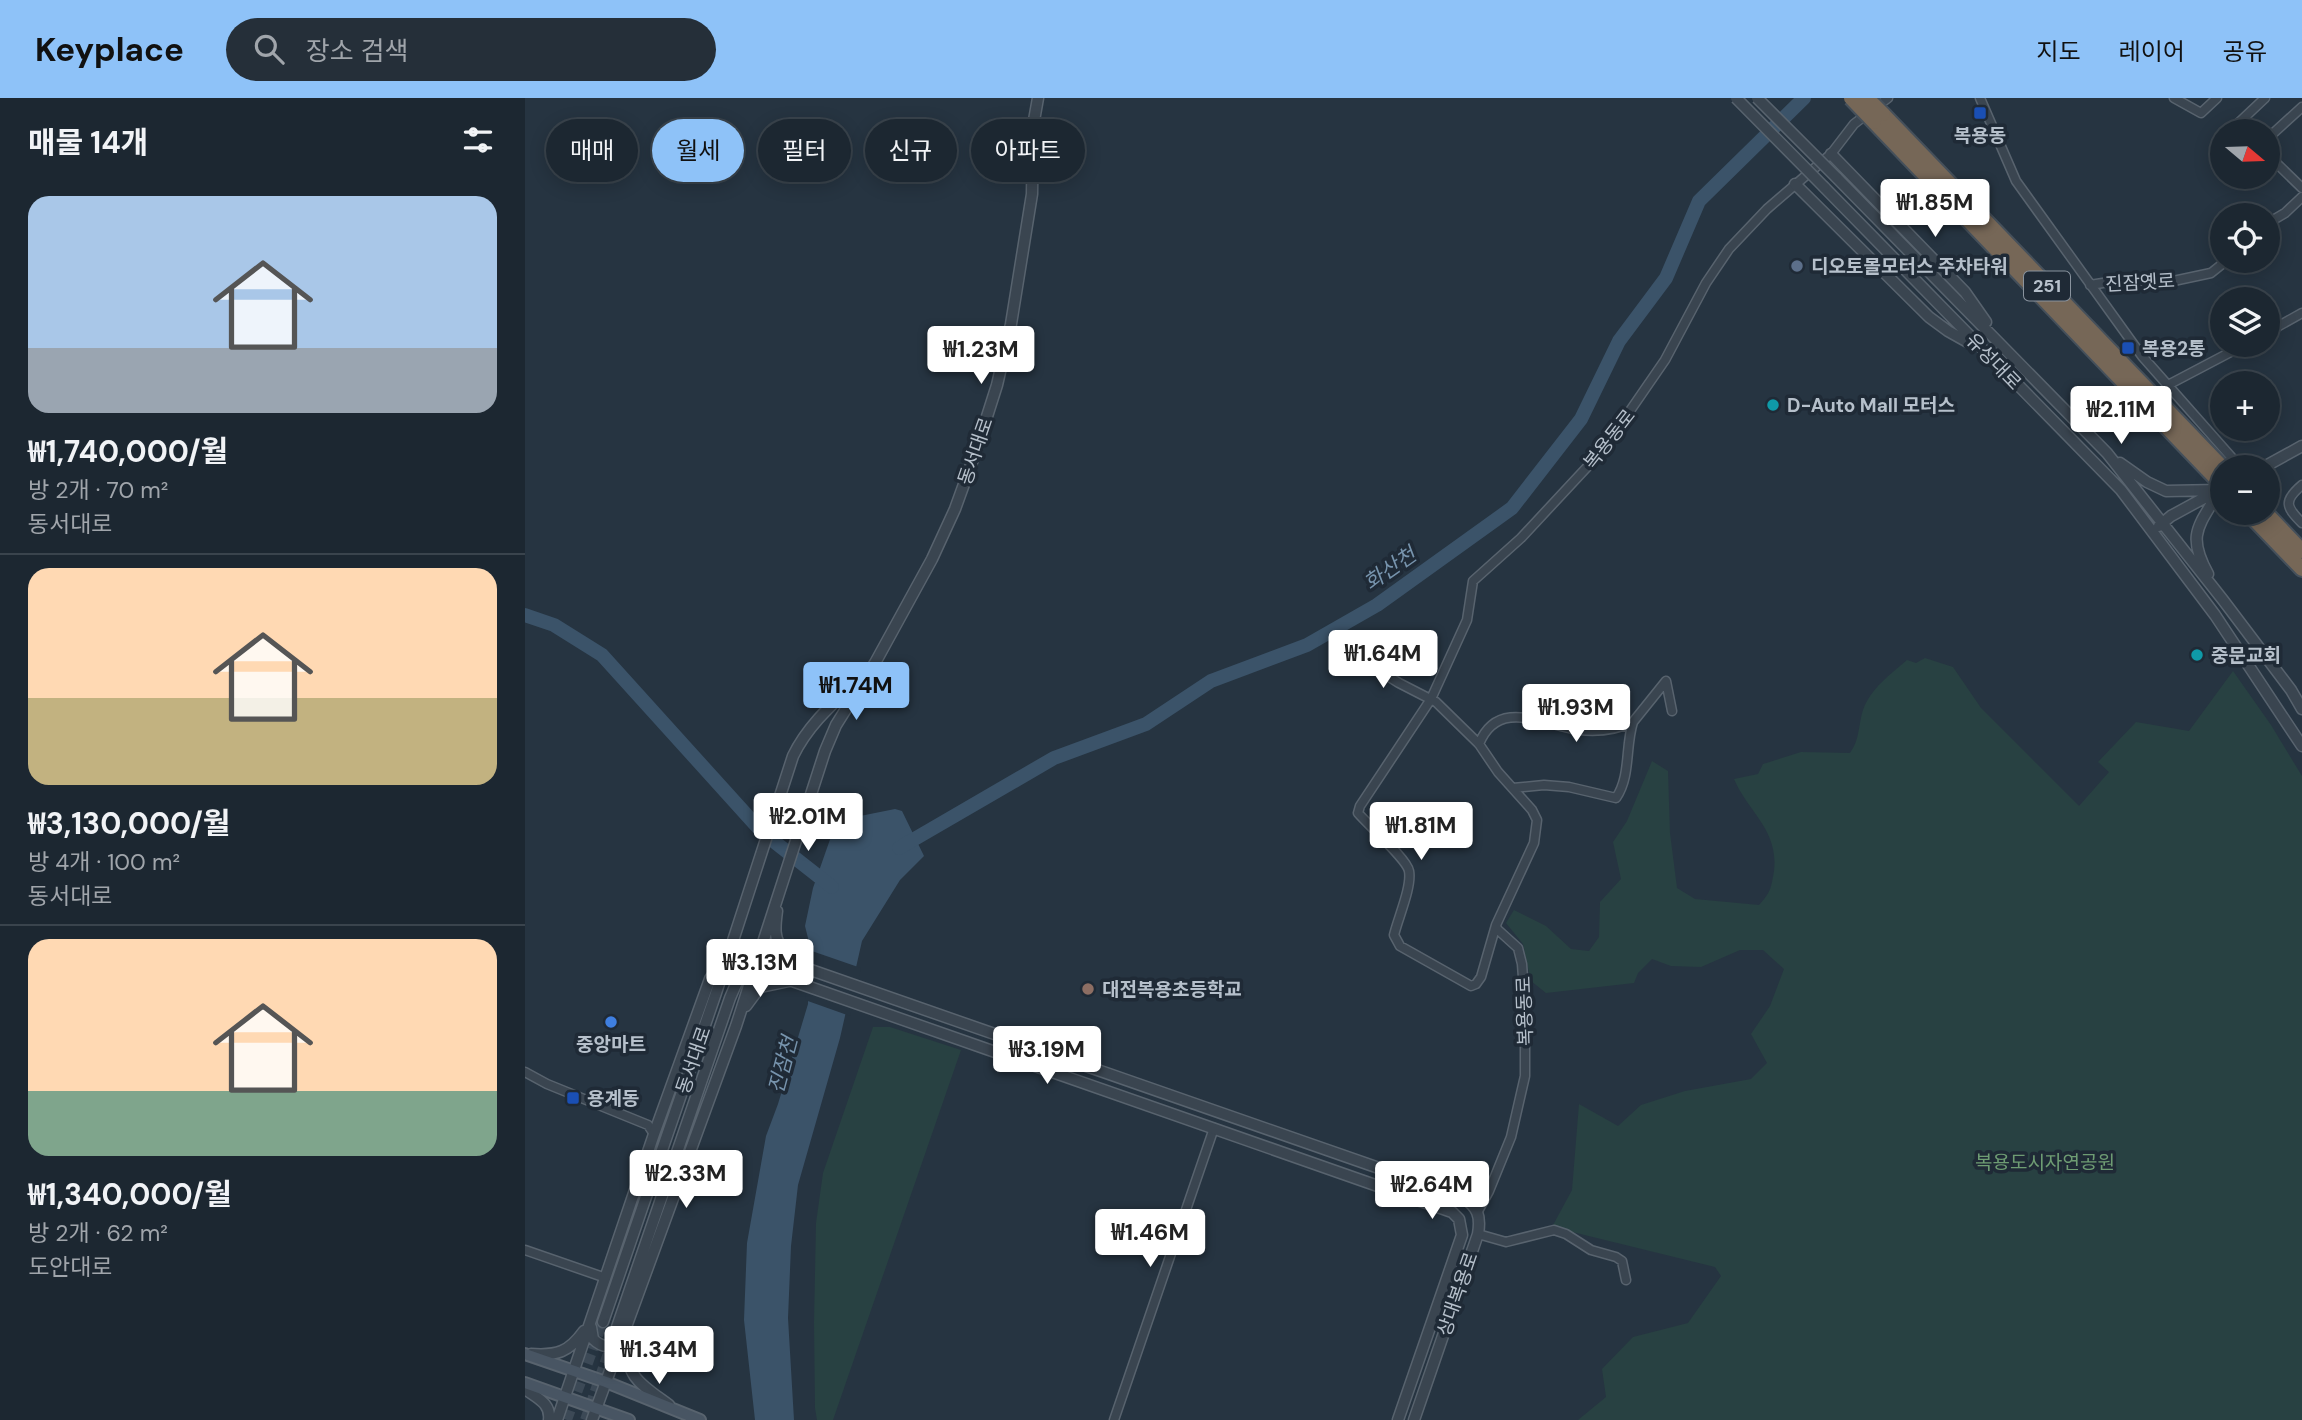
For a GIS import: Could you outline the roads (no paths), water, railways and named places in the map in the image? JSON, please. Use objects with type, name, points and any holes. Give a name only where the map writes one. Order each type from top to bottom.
[{"type":"highway","name":"251","points":[[1851,98],[1878,118],[2210,467]]},
{"type":"highway","name":"251","points":[[1867,98],[1878,118]]},
{"type":"highway","name":"251","points":[[2206,460],[2210,462]]},
{"type":"highway","points":[[2265,525],[2302,569]]},
{"type":"highway","points":[[2270,525],[2302,551]]},
{"type":"main road","points":[[525,1353],[701,1420]]},
{"type":"main road","points":[[525,1382],[566,1397],[594,1414],[629,1420]]},
{"type":"street","name":"동서대로","points":[[617,1327],[730,998],[764,937],[836,725],[875,663],[932,559],[955,509],[997,385],[1011,324],[1032,194],[1033,126],[1038,98]]},
{"type":"street","name":"유성대로","points":[[1736,98],[2121,490],[2215,615],[2302,746]]},
{"type":"street","name":"유성대로","points":[[1757,98],[2107,453],[2223,600],[2302,709]]},
{"type":"street","name":"복용동로","points":[[1496,925],[1481,977],[1471,986],[1400,946],[1394,935],[1409,872],[1405,861],[1358,813],[1368,792],[1431,699],[1467,620],[1473,581],[1521,538],[1603,450],[1665,360],[1706,284],[1729,249],[1795,184],[1831,155],[1854,124],[1888,98]]},
{"type":"street","name":"진잠옛로","points":[[1980,98],[2016,181],[2142,356],[2229,455]]},
{"type":"street","points":[[2175,98],[2201,113],[2217,98]]},
{"type":"street","points":[[2243,119],[2265,98]]},
{"type":"street","points":[[2280,127],[2302,107]]},
{"type":"street","points":[[1831,155],[1965,292],[2007,351]]},
{"type":"street","points":[[2280,167],[2302,188]]},
{"type":"street","points":[[2294,181],[2302,174]]},
{"type":"street","points":[[1795,184],[1929,317],[1983,350]]},
{"type":"street","points":[[2280,216],[2302,197]]},
{"type":"street","name":"진잠옛로","points":[[2090,285],[2128,279],[2164,283],[2211,273]]},
{"type":"street","points":[[2280,325],[2302,313]]},
{"type":"street","points":[[2168,385],[2221,357]]},
{"type":"street","points":[[2280,458],[2302,446]]},
{"type":"street","points":[[2107,453],[2147,482],[2166,491],[2210,489]]},
{"type":"street","points":[[2302,485],[2293,492],[2288,503],[2293,514],[2302,523]]},
{"type":"street","points":[[2153,531],[2171,516],[2210,495]]},
{"type":"street","points":[[2210,509],[2196,533],[2199,556],[2223,600]]},
{"type":"street","points":[[1351,653],[1431,699],[1479,744],[1498,772],[1532,810],[1537,820],[1537,830],[1529,856],[1496,925]]},
{"type":"street","name":"동서대로","points":[[603,1322],[793,756],[802,737],[818,718],[875,663]]},
{"type":"street","points":[[1513,788],[1569,787],[1616,798],[1623,787],[1627,744],[1633,722],[1666,681],[1672,711]]},
{"type":"street","points":[[2291,691],[2302,701]]},
{"type":"street","points":[[1479,744],[1484,731],[1493,723],[1504,719],[1522,717],[1581,730],[1603,730],[1633,722]]},
{"type":"street","points":[[778,894],[775,934],[783,950],[797,965]]},
{"type":"street","name":"복용동로","points":[[1478,1211],[1511,1137],[1525,1076],[1522,964],[1518,948],[1496,925]]},
{"type":"street","points":[[557,1420],[654,1134],[710,979],[729,951],[753,959],[785,980],[870,1007],[1214,1128],[1114,1420]]},
{"type":"street","points":[[753,959],[785,961],[875,992],[1462,1197],[1478,1211]]},
{"type":"street","points":[[594,1414],[736,1026],[753,959]]},
{"type":"street","points":[[736,1026],[755,991],[764,985],[785,980]]},
{"type":"street","points":[[525,1072],[547,1084],[648,1125],[654,1134]]},
{"type":"street","name":"상대복용로","points":[[1214,1128],[1452,1212],[1459,1219],[1462,1235],[1398,1420]]},
{"type":"street","name":"상대복용로","points":[[1414,1420],[1478,1234],[1478,1211]]},
{"type":"street","points":[[1478,1234],[1506,1242],[1554,1230],[1566,1234],[1591,1250],[1622,1261],[1626,1280]]},
{"type":"street","points":[[525,1250],[606,1278]]},
{"type":"street","points":[[590,1322],[593,1339],[601,1345],[612,1346],[624,1338]]},
{"type":"street","points":[[525,1353],[560,1353],[573,1346],[590,1322]]},
{"type":"street","points":[[624,1338],[626,1361],[634,1378],[672,1408]]},
{"type":"street","points":[[525,1390],[545,1403],[549,1420]]},
{"type":"water","points":[[895,809],[902,811],[924,856],[900,880],[862,941],[840,1038],[798,1185],[791,1246],[788,1318],[794,1420],[755,1420],[744,1320],[747,1243],[766,1136],[808,1004],[809,942],[805,926],[813,888],[834,828],[845,819]]},
{"type":"waterway","name":"화산천","points":[[899,848],[1054,758],[1146,724],[1211,681],[1307,645],[1377,605],[1512,508],[1581,419],[1619,341],[1666,278],[1699,201],[1804,98]]},
{"type":"waterway","name":"진잠천","points":[[525,615],[554,625],[602,655],[762,832],[832,887]]},
{"type":"tunnel","points":[[567,1420],[603,1322]]},
{"type":"tunnel","points":[[585,1420],[617,1327]]},
{"type":"place","name":"복용동","points":[[1980,113]]},
{"type":"place","name":"디오토몰모터스 주차타워","points":[[1797,266]]},
{"type":"place","name":"복용2통","points":[[2128,348]]},
{"type":"place","name":"D-Auto Mall 모터스","points":[[1773,405]]},
{"type":"place","name":"중문교회","points":[[2197,655]]},
{"type":"place","name":"대전복용초등학교","points":[[1088,989]]},
{"type":"place","name":"중앙마트","points":[[611,1022]]},
{"type":"place","name":"용계동","points":[[573,1098]]},
{"type":"park label","name":"복용도시자연공원","points":[[2045,1162]]}]
